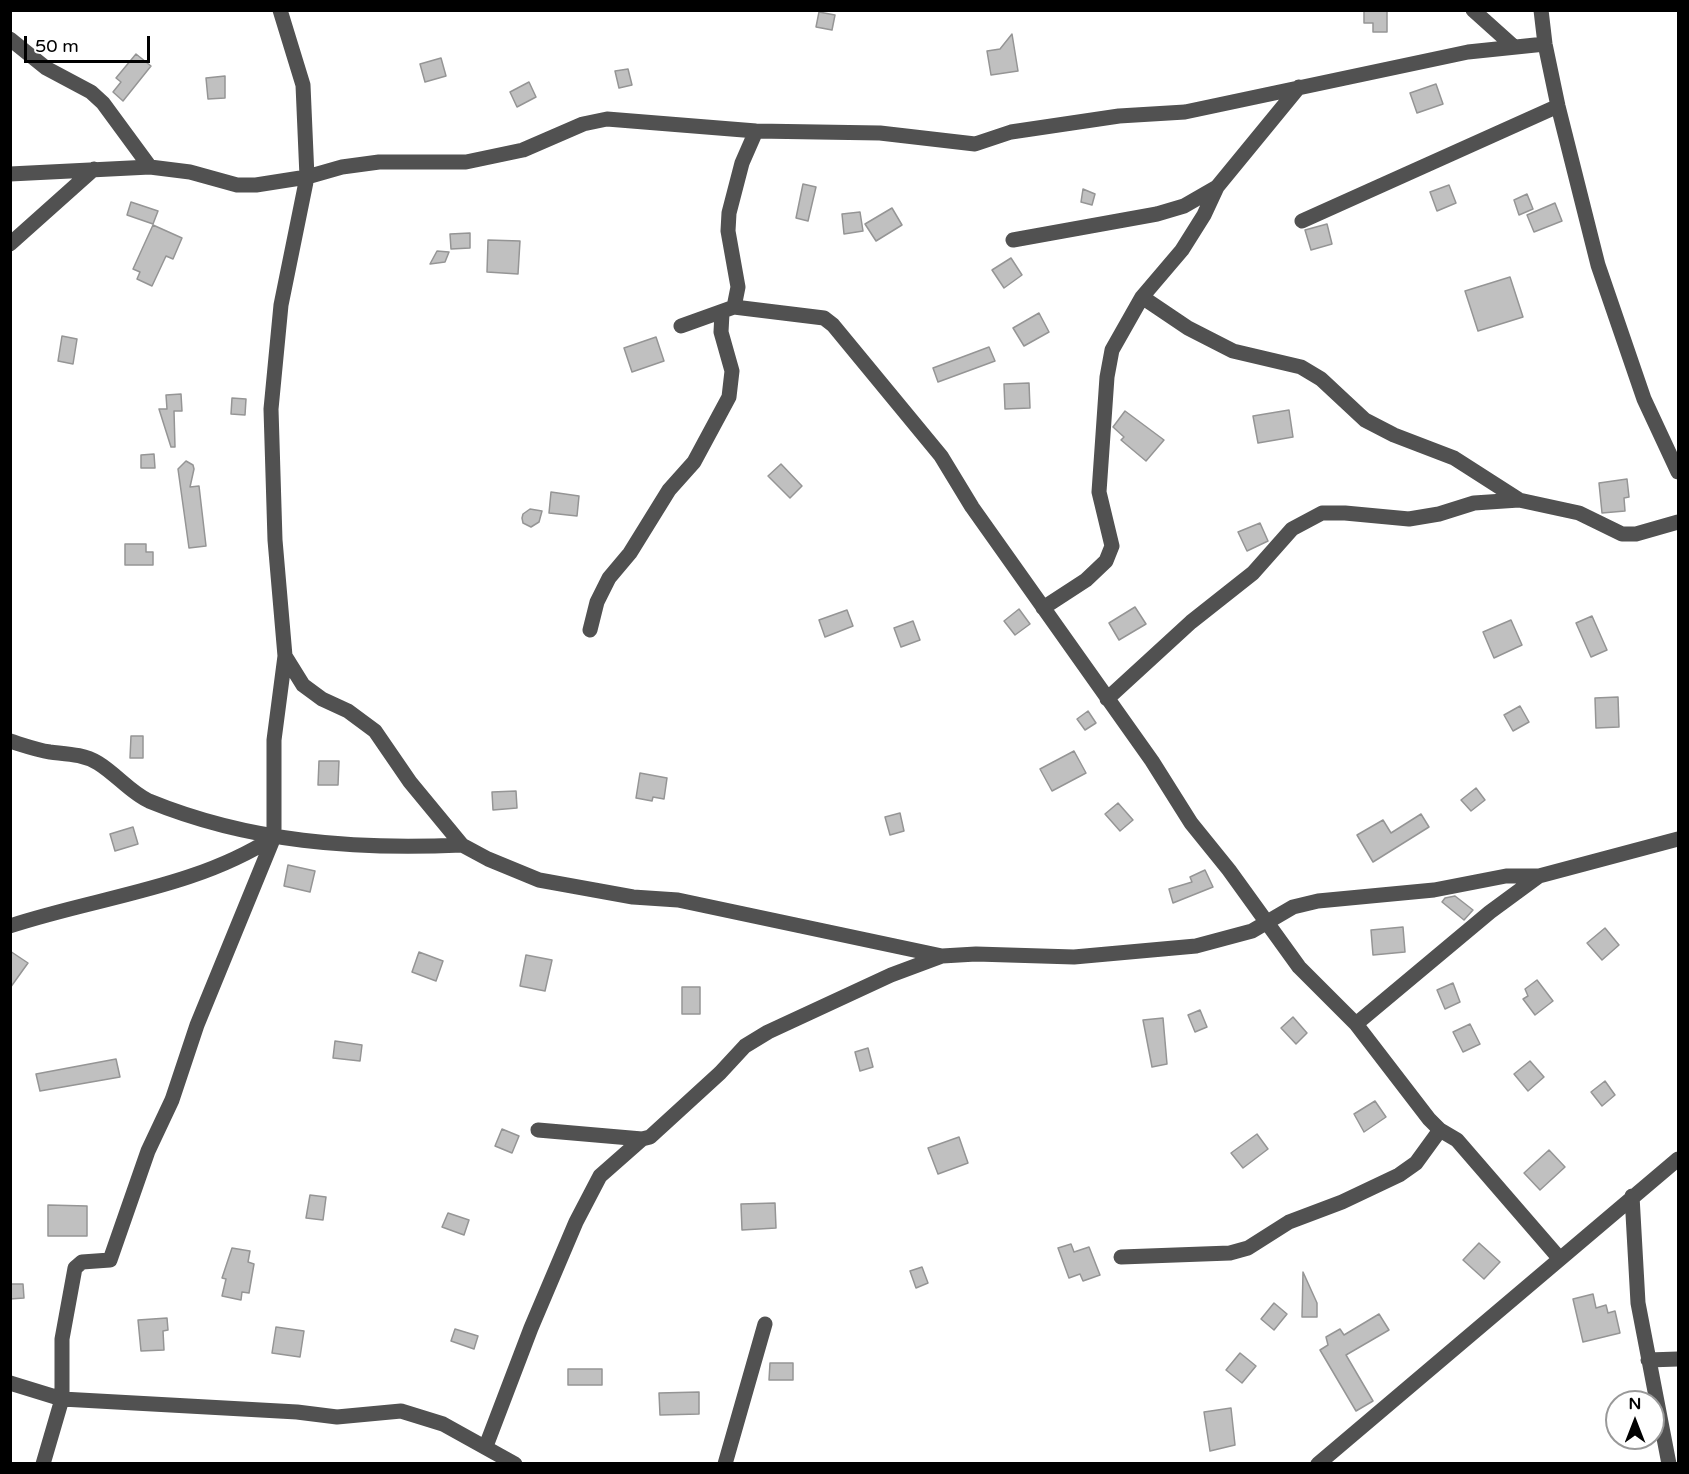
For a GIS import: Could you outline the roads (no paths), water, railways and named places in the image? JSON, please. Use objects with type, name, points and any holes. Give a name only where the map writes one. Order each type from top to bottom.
[{"type":"street","points":[[43,1464],[62,1399],[62,1339],[75,1268],[82,1262],[110,1260],[148,1151],[172,1100],[200,1017],[274,837],[274,740],[285,656],[275,540],[271,409],[281,305],[307,177],[303,85],[280,10]]},
{"type":"street","points":[[1473,10],[1512,45]]},
{"type":"street","points":[[1541,10],[1545,44],[1558,106],[1598,265],[1644,399],[1678,472]]},
{"type":"street","points":[[10,39],[46,68],[91,92],[103,103],[150,167]]},
{"type":"street","points":[[10,174],[150,167],[190,172],[237,185],[256,185],[307,177],[342,167],[379,162],[466,162],[523,150],[583,124],[607,119],[756,131],[880,133],[975,144],[1011,132],[1119,116],[1185,112],[1398,66],[1512,45],[1545,44]]},
{"type":"street","points":[[1043,608],[1086,580],[1106,561],[1112,546],[1099,492],[1107,377],[1112,350],[1142,297],[1182,250],[1204,215],[1217,187],[1299,87]]},
{"type":"street","points":[[1302,221],[1558,106]]},
{"type":"street","points":[[590,630],[597,602],[609,578],[630,553],[669,490],[694,462],[729,397],[732,372],[721,332],[738,287],[728,231],[729,213],[742,163],[756,131]]},
{"type":"street","points":[[10,243],[94,169]]},
{"type":"street","points":[[1013,240],[1157,214],[1184,206],[1217,187]]},
{"type":"street","points":[[1142,297],[1188,328],[1233,351],[1301,367],[1321,379],[1365,420],[1394,435],[1454,458],[1519,500]]},
{"type":"street","points":[[681,326],[728,310],[824,318],[832,325],[941,456],[972,507],[1152,761],[1191,823],[1268,922],[1299,967],[1356,1024],[1440,1130],[1457,1140],[1560,1259]]},
{"type":"street","points":[[1107,699],[1191,622],[1253,573],[1292,530],[1322,513],[1409,519],[1439,514],[1474,503],[1519,500],[1579,513],[1622,534],[1636,534],[1678,522]]},
{"type":"street","points":[[285,656],[303,685],[322,699],[348,711],[375,731],[410,782],[462,846]]},
{"type":"street","points":[[10,741],[49,752],[76,754],[97,762],[146,800],[237,831],[274,837],[398,848],[462,846],[539,880],[633,897],[678,900],[942,957]]},
{"type":"street","points":[[10,926],[211,869],[255,850],[274,837]]},
{"type":"street","points":[[486,1446],[531,1328],[581,1212],[600,1176],[642,1139],[660,1129],[752,1042],[891,975],[942,957],[976,954],[1074,957],[1196,946],[1252,931],[1293,907],[1317,901],[1434,890],[1506,876],[1539,876],[1678,839]]},
{"type":"street","points":[[1356,1024],[1490,912],[1539,876]]},
{"type":"street","points":[[538,1130],[642,1139]]},
{"type":"street","points":[[1121,1257],[1230,1253],[1248,1248],[1289,1222],[1342,1202],[1400,1175],[1416,1163],[1440,1130]]},
{"type":"street","points":[[1318,1464],[1678,1159]]},
{"type":"street","points":[[1632,1196],[1638,1303],[1668,1464]]},
{"type":"street","points":[[725,1464],[765,1324]]},
{"type":"street","points":[[1648,1360],[1678,1359]]},
{"type":"street","points":[[10,1383],[62,1399],[297,1412],[337,1417],[401,1411],[443,1424],[515,1464]]}]
